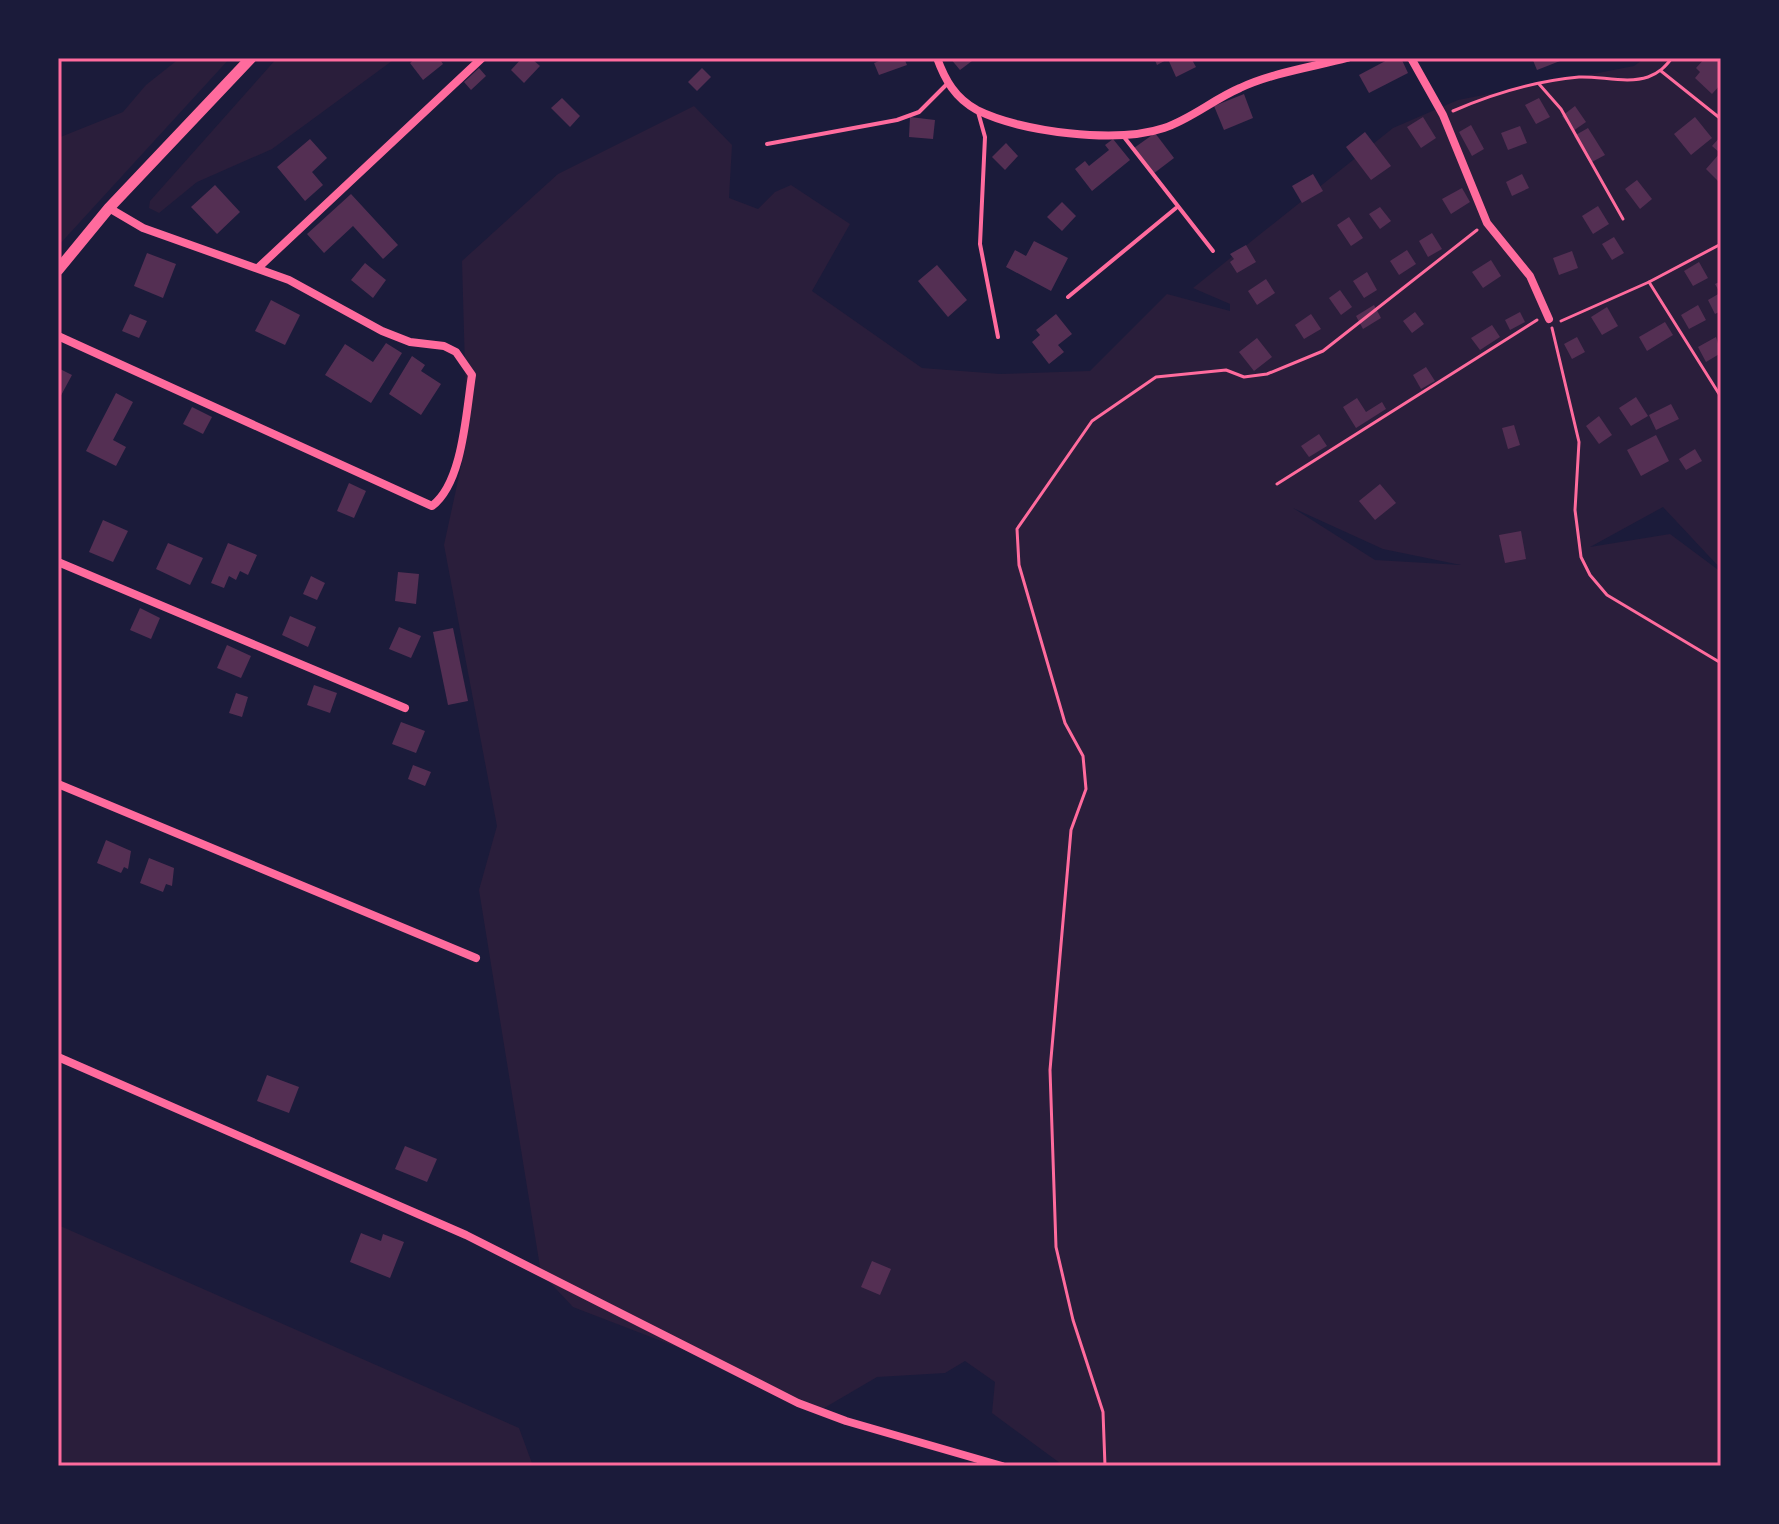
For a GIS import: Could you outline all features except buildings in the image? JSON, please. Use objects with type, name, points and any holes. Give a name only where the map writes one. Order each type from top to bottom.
[{"type":"street","points":[[58,270],[109,208],[251,58]]},
{"type":"street","points":[[259,267],[482,58]]},
{"type":"street","points":[[937,58],[947,84],[977,109],[1012,122],[1067,133],[1122,134],[1164,128],[1242,87],[1347,58]]},
{"type":"street","points":[[1411,58],[1443,115],[1487,223],[1530,276],[1549,319]]},
{"type":"street","points":[[58,336],[432,506],[447,491],[460,447],[472,375],[463,360],[444,346],[410,342],[382,331],[326,299],[259,267],[143,228],[109,208]]},
{"type":"street","points":[[58,562],[405,708]]},
{"type":"street","points":[[58,784],[476,958]]},
{"type":"street","points":[[58,1057],[466,1235],[798,1403],[1002,1466]]},
{"type":"lane","points":[[767,144],[897,120],[919,112],[947,84]]},
{"type":"lane","points":[[977,109],[985,137],[980,244],[998,337]]},
{"type":"lane","points":[[1122,134],[1131,151],[1213,251]]},
{"type":"lane","points":[[1068,297],[1176,208]]},
{"type":"path","points":[[1443,115],[1488,96],[1539,84],[1580,77],[1645,79],[1661,71],[1672,58]]},
{"type":"path","points":[[1661,71],[1721,119]]},
{"type":"path","points":[[1539,84],[1561,109],[1623,219]]},
{"type":"path","points":[[1105,1466],[1103,1412],[1073,1320],[1056,1247],[1050,1070],[1071,830],[1086,789],[1083,756],[1065,723],[1019,565],[1017,529],[1092,421],[1156,377],[1226,370],[1244,377],[1267,374],[1323,351],[1487,223]]},
{"type":"path","points":[[1277,484],[1535,320],[1564,322],[1721,244]]},
{"type":"path","points":[[1649,282],[1721,397]]},
{"type":"path","points":[[1549,319],[1579,442],[1575,510],[1581,557],[1590,575],[1607,595],[1721,663]]},
{"type":"shaded area","points":[[180,58],[230,58],[58,246],[58,138],[123,112],[146,85]]},
{"type":"shaded area","points":[[277,58],[396,58],[272,149],[197,182],[159,213],[149,208],[150,201]]},
{"type":"shaded area","points":[[1645,58],[1721,58],[1721,569],[1663,507],[1590,547],[1670,534],[1721,572],[1721,1466],[1064,1466],[992,1413],[995,1382],[965,1361],[945,1373],[877,1377],[819,1411],[747,1374],[573,1307],[541,1273],[479,890],[497,826],[444,545],[467,439],[462,261],[558,174],[694,106],[732,145],[729,198],[758,209],[775,192],[791,185],[850,224],[812,291],[922,368],[1000,374],[1090,371],[1167,294],[1230,311],[1230,304],[1193,288],[1393,128],[1458,100],[1634,66]],"holes":[[[1293,508],[1383,549],[1461,565],[1375,560]]]},
{"type":"shaded area","points":[[58,1225],[519,1428],[533,1466],[58,1466]]}]
